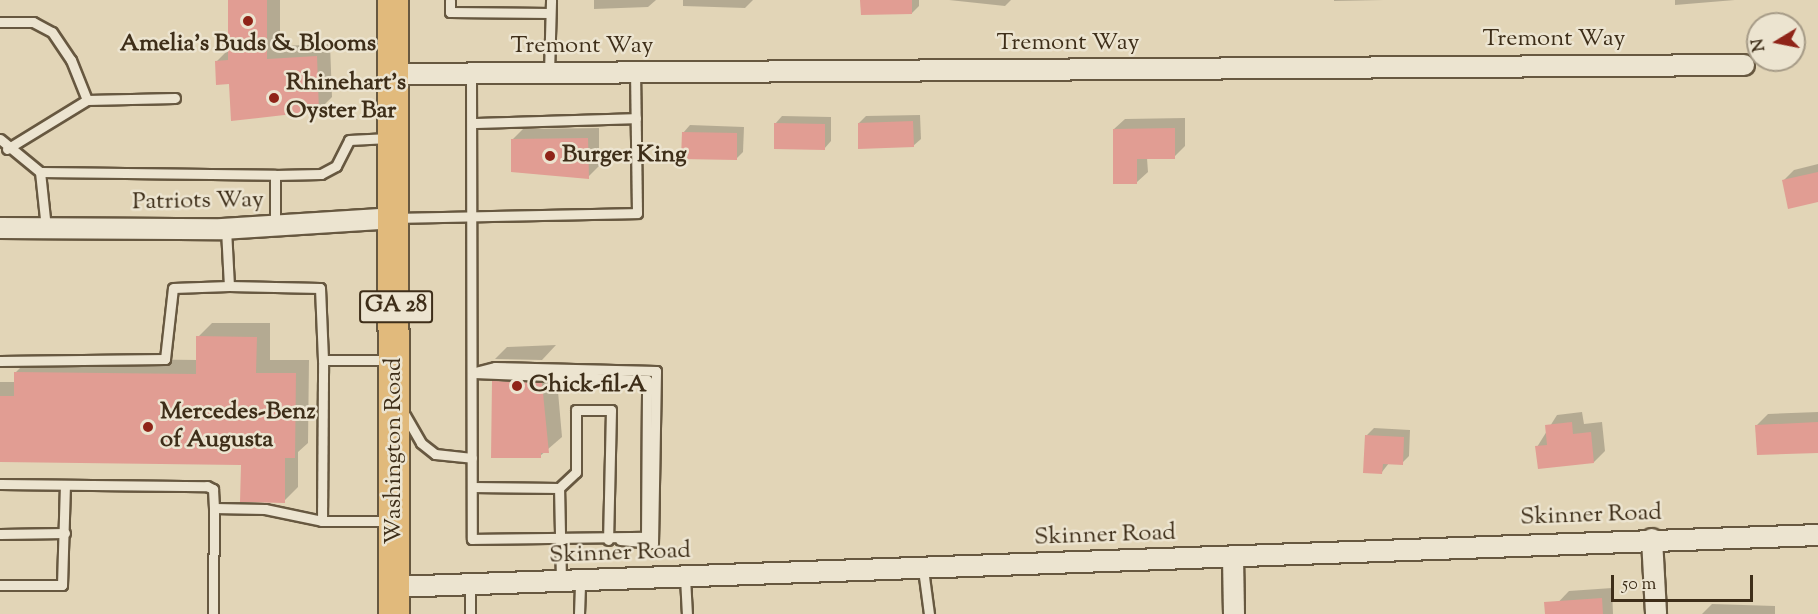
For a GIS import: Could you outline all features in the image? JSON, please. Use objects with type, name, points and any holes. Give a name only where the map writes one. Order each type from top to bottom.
[{"type":"main road","name":"Washington Road","points":[[393,0],[396,218],[394,601]]},
{"type":"street","name":"Tremont Way","points":[[393,74],[1744,65]]},
{"type":"street","name":"Patriots Way","points":[[0,228],[226,229],[396,218]]},
{"type":"street","name":"Skinner Road","points":[[394,601],[470,585],[1652,539],[1818,535]]},
{"type":"street","points":[[1652,539],[1656,614]]},
{"type":"street","points":[[1233,557],[1234,614]]},
{"type":"lane","points":[[450,0],[450,12],[550,13]]},
{"type":"lane","points":[[549,72],[551,0]]},
{"type":"lane","points":[[0,22],[33,22],[52,32],[71,60],[87,100]]},
{"type":"lane","points":[[396,218],[637,213],[634,72]]},
{"type":"lane","points":[[471,73],[473,216],[472,373],[472,487],[471,539],[620,540],[646,537],[647,380],[472,373]]},
{"type":"lane","points":[[7,149],[87,100],[175,98]]},
{"type":"lane","points":[[472,123],[636,118]]},
{"type":"lane","points":[[0,139],[7,149],[40,172],[275,175],[321,174],[336,166],[349,140],[394,138]]},
{"type":"lane","points":[[40,172],[46,228]]},
{"type":"lane","points":[[275,175],[275,225]]},
{"type":"lane","points":[[226,229],[229,286]]},
{"type":"lane","points":[[0,361],[165,359],[173,288],[229,286],[320,288],[323,360],[322,521]]},
{"type":"lane","points":[[323,360],[395,364],[403,411],[421,444],[435,454],[472,458]]},
{"type":"lane","points":[[579,614],[560,540],[560,488],[576,472],[576,410],[611,410],[608,540]]},
{"type":"lane","points":[[0,484],[207,486],[213,489],[213,614]]},
{"type":"lane","points":[[0,585],[62,585],[65,484]]},
{"type":"lane","points":[[472,487],[560,488]]},
{"type":"lane","points":[[214,508],[265,510],[322,521],[394,521]]},
{"type":"lane","points":[[0,534],[65,533]]},
{"type":"lane","points":[[923,568],[929,614]]},
{"type":"lane","points":[[686,577],[687,614]]},
{"type":"lane","points":[[470,585],[470,614]]},
{"type":"building","name":"Rhinehart's Oyster Bar","points":[[228,0],[267,0],[267,59],[317,56],[319,111],[231,121],[229,84],[216,85],[215,61],[228,60]]},
{"type":"building","points":[[860,0],[912,0],[912,14],[861,15]]},
{"type":"building","points":[[913,121],[914,147],[858,149],[858,123]]},
{"type":"building","points":[[774,123],[825,124],[825,150],[774,149]]},
{"type":"building","points":[[1175,128],[1175,159],[1137,159],[1137,184],[1113,184],[1113,129]]},
{"type":"building","points":[[682,132],[737,133],[737,160],[681,159]]},
{"type":"building","name":"Burger King","points":[[588,138],[589,179],[511,172],[511,139]]},
{"type":"building","points":[[1818,172],[1818,202],[1788,209],[1782,180]]},
{"type":"building","name":"Mercedes-Benz of Augusta","points":[[196,336],[257,337],[256,373],[296,373],[295,458],[285,458],[285,503],[240,502],[241,465],[0,462],[0,396],[14,396],[14,372],[196,374]]},
{"type":"building","name":"Chick-fil-A","points":[[492,381],[542,383],[549,453],[541,453],[541,458],[491,458]]},
{"type":"building","points":[[1572,422],[1573,434],[1591,432],[1594,463],[1538,469],[1535,446],[1547,445],[1545,425]]},
{"type":"building","points":[[1818,422],[1818,453],[1757,455],[1755,425]]},
{"type":"building","points":[[1365,435],[1404,437],[1403,465],[1383,464],[1382,474],[1363,473]]},
{"type":"building","points":[[1602,598],[1603,614],[1545,614],[1544,602]]},
{"type":"place","name":"Amelia's Buds & Blooms","points":[[248,21]]},
{"type":"place","name":"Rhinehart's Oyster Bar","points":[[274,98]]},
{"type":"place","name":"Burger King","points":[[550,156]]},
{"type":"place","name":"Chick-fil-A","points":[[517,386]]},
{"type":"place","name":"Mercedes-Benz of Augusta","points":[[148,427]]}]
